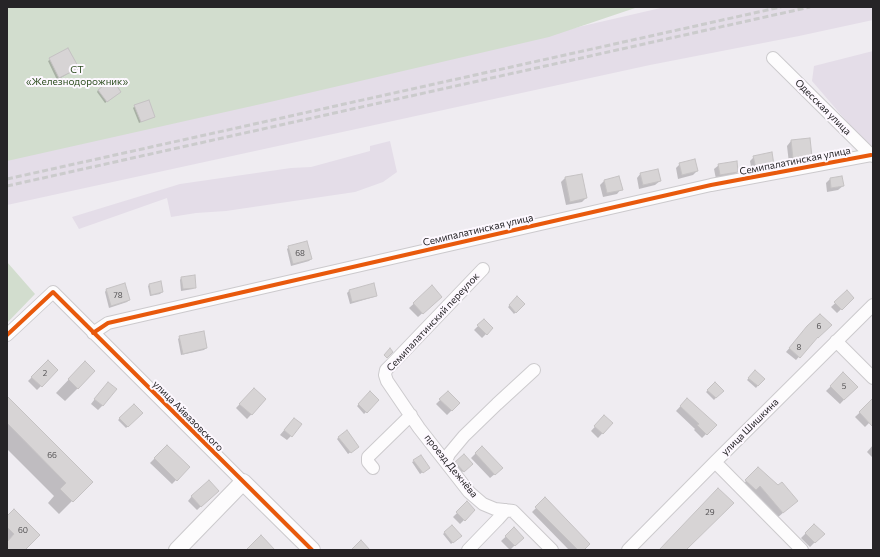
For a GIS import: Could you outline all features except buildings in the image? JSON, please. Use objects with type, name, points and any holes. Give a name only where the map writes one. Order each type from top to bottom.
[{"type":"street","name":"Одесская улица","points":[[773,58],[872,156]]},
{"type":"street","name":"Семипалатинская улица","points":[[93,333],[108,323],[695,189],[872,156]]},
{"type":"street","name":"Семипалатинский переулок","points":[[385,375],[386,370],[391,364],[483,269]]},
{"type":"street","name":"улица Айвазовского","points":[[7,335],[53,292],[312,550]]},
{"type":"street","name":"улица Шишкина","points":[[628,550],[714,462],[873,305]]},
{"type":"street","points":[[836,341],[873,378]]},
{"type":"street","points":[[446,461],[449,454],[464,436],[534,370]]},
{"type":"street","name":"проезд Дежнёва","points":[[385,375],[411,415],[469,492],[483,504],[495,509],[513,511],[552,550]]},
{"type":"street","points":[[373,468],[368,462],[368,457],[411,415]]},
{"type":"street","points":[[714,462],[802,550]]},
{"type":"street","points":[[177,550],[243,482]]},
{"type":"street","points":[[468,550],[506,510]]},
{"type":"shaded area","points":[[665,7],[873,7],[873,20],[650,65],[7,205],[7,159]]},
{"type":"shaded area","points":[[873,51],[873,152],[812,81],[814,66]]},
{"type":"shaded area","points":[[390,141],[397,172],[383,182],[355,192],[226,211],[196,213],[171,217],[167,198],[79,229],[72,217],[180,184],[291,168],[311,167],[370,151],[370,146]]},
{"type":"green space","name":"СТ «Железнодорожник»","points":[[7,7],[638,7],[549,37],[7,161]]},
{"type":"green space","points":[[7,262],[35,294],[7,323]]},
{"type":"railway","points":[[7,179],[781,7]]},
{"type":"railway","points":[[7,186],[810,7]]},
{"type":"cycle path","points":[[93,333],[108,323],[711,185],[871,155]]},
{"type":"cycle path","points":[[7,335],[53,292],[312,550]]}]
